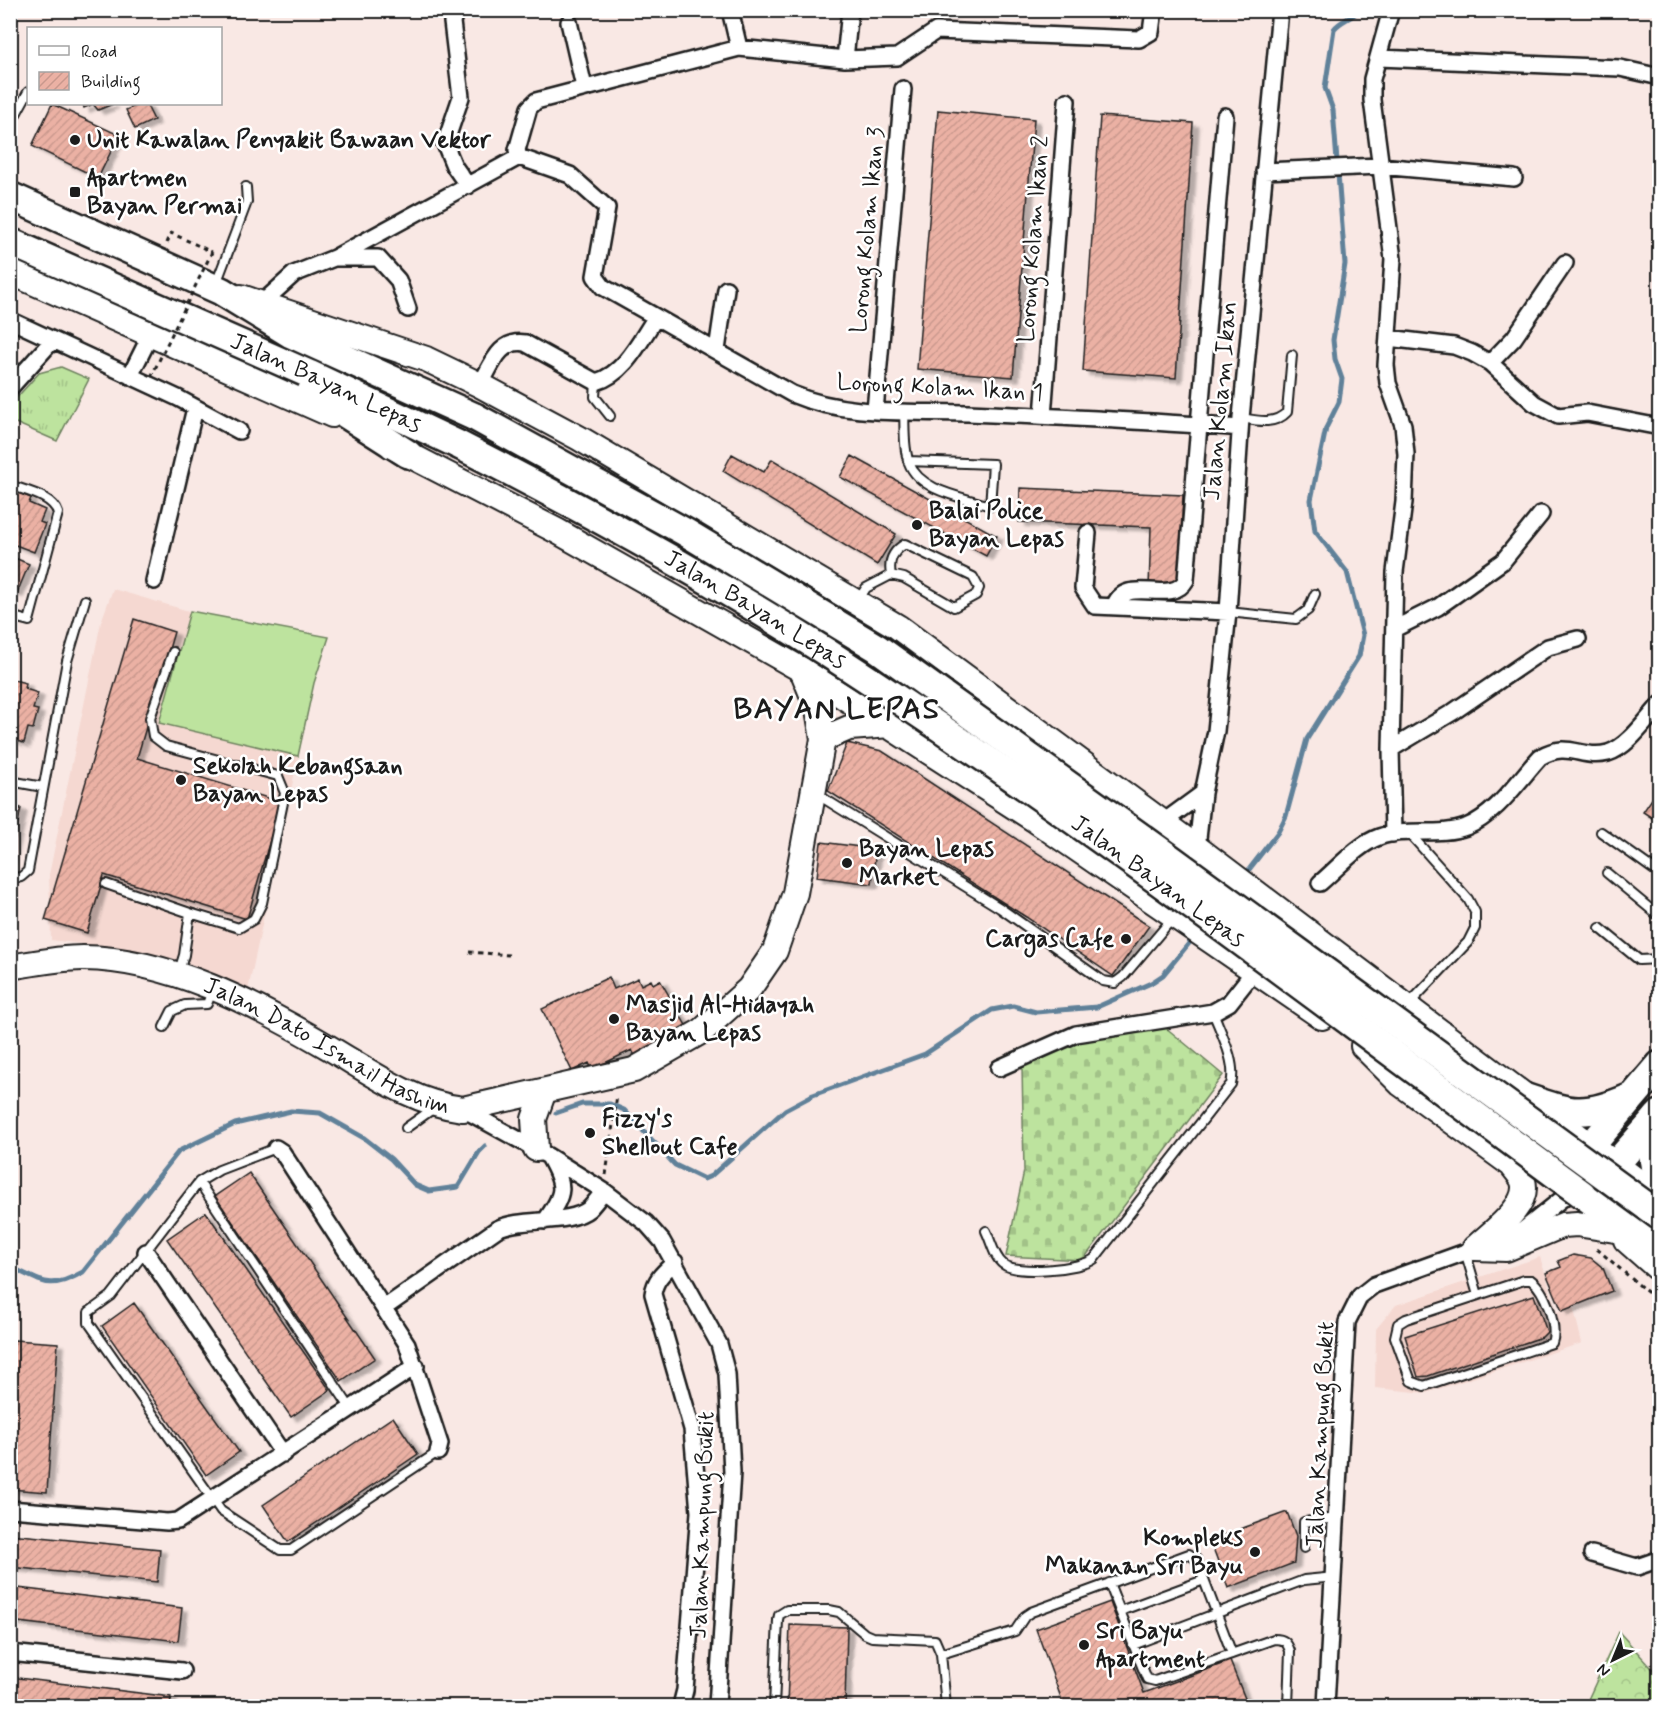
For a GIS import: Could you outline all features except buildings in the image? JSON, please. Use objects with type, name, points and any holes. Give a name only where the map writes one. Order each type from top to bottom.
[{"type":"highway","name":"Jalan Bayan Lepas","points":[[10,196],[218,289],[291,334],[475,417],[685,532],[877,648],[1601,1161]]},
{"type":"highway","name":"Jalan Bayan Lepas","points":[[10,242],[459,445],[548,491],[783,627],[967,746],[1161,884],[1575,1194]]},
{"type":"highway","points":[[201,327],[242,354],[328,401],[408,454]]},
{"type":"highway","points":[[1601,1161],[1634,1095],[1659,1065]]},
{"type":"highway","points":[[1524,1097],[1562,1110],[1580,1113],[1601,1110],[1634,1095]]},
{"type":"highway","points":[[1658,1116],[1601,1161],[1575,1175],[1575,1194],[1659,1252]]},
{"type":"highway","points":[[1658,1116],[1652,1155],[1659,1182]]},
{"type":"highway","points":[[1601,1161],[1659,1216]]},
{"type":"main road","name":"Jalan Bayan Lepas","points":[[10,272],[341,419],[557,531],[802,670],[891,725],[1035,820],[1363,1046],[1387,1059],[1575,1194]]},
{"type":"main road","name":"Jalan Bayan Lepas","points":[[218,289],[426,359],[480,385],[579,438],[898,627],[1250,888],[1524,1097],[1601,1161]]},
{"type":"main road","name":"Jalan Dato Ismail Hashim","points":[[10,967],[82,958],[117,961],[177,976],[213,988],[323,1044],[408,1095],[437,1106],[463,1109],[619,1076],[650,1063],[718,1020],[749,989],[775,951],[795,893],[823,739],[818,709],[802,670]]},
{"type":"main road","points":[[823,739],[849,728],[891,725]]},
{"type":"main road","points":[[1035,820],[1059,810],[1074,796],[1080,784],[1080,761]]},
{"type":"main road","points":[[1071,845],[1069,831],[1075,812],[1092,797],[1114,787]]},
{"type":"main road","points":[[1363,1046],[1401,1084],[1512,1165],[1523,1181],[1524,1192],[1520,1202],[1505,1221],[1470,1250]]},
{"type":"main road","points":[[542,1153],[534,1119],[544,1091]]},
{"type":"main road","points":[[1601,1161],[1659,1198]]},
{"type":"main road","points":[[1575,1194],[1659,1270]]},
{"type":"main road","points":[[1470,1250],[1506,1249],[1563,1225],[1577,1224],[1615,1230]]},
{"type":"street","points":[[456,10],[452,22],[461,97],[445,144],[454,166],[468,186]]},
{"type":"street","points":[[730,10],[739,48]]},
{"type":"street","points":[[845,59],[850,10]]},
{"type":"street","points":[[262,303],[294,274],[334,258],[519,157],[517,150],[532,104],[584,87],[739,48],[845,59],[897,57],[936,30],[1139,39],[1150,32],[1154,10]]},
{"type":"street","name":"Jalan Kolam Ikan","points":[[1197,848],[1203,794],[1216,731],[1228,612],[1241,423],[1280,10]]},
{"type":"street","points":[[1391,10],[1372,79],[1372,90],[1393,259],[1388,338],[1388,383],[1403,425],[1406,454],[1404,502],[1395,572],[1391,749],[1393,834]]},
{"type":"street","points":[[569,22],[584,87]]},
{"type":"street","points":[[1379,58],[1620,68],[1659,77]]},
{"type":"street","name":"Lorong Kolam Ikan 3","points":[[875,411],[903,90]]},
{"type":"street","name":"Lorong Kolam Ikan 2","points":[[1043,416],[1067,101]]},
{"type":"street","points":[[1114,608],[1116,599],[1127,592],[1174,591],[1179,589],[1186,580],[1225,116]]},
{"type":"street","name":"Lorong Kolam Ikan 1","points":[[519,157],[570,176],[607,208],[595,276],[603,287],[792,394],[814,403],[832,408],[875,411],[1043,416],[1199,425],[1241,423]]},
{"type":"street","points":[[1263,171],[1380,166],[1514,178]]},
{"type":"street","points":[[334,258],[378,258],[398,280],[408,309]]},
{"type":"street","points":[[1490,363],[1514,338],[1565,263]]},
{"type":"street","points":[[717,350],[726,289]]},
{"type":"street","points":[[480,385],[504,345],[514,341],[525,343],[596,382],[606,380],[622,368],[656,317]]},
{"type":"street","points":[[10,320],[130,376],[239,431]]},
{"type":"street","points":[[130,376],[151,334]]},
{"type":"street","points":[[1388,338],[1454,346],[1490,363],[1534,403],[1558,416],[1587,413],[1659,427]]},
{"type":"street","points":[[10,388],[53,340]]},
{"type":"street","points":[[153,581],[195,408]]},
{"type":"street","points":[[1394,629],[1438,608],[1503,561],[1541,514]]},
{"type":"street","points":[[1088,533],[1083,588],[1095,606],[1228,612]]},
{"type":"street","points":[[1391,749],[1454,712],[1548,647],[1578,639]]},
{"type":"street","points":[[1320,883],[1366,843],[1393,834],[1449,831],[1477,821],[1490,811],[1540,757],[1560,748],[1599,754],[1610,752],[1622,744],[1659,705]]},
{"type":"street","points":[[1162,823],[1203,794]]},
{"type":"street","points":[[999,1068],[1076,1034],[1214,1012],[1229,1003],[1255,970]]},
{"type":"street","name":"Jalan Kampung Bukit","points":[[463,1109],[604,1191],[646,1223],[662,1241],[675,1262],[719,1344],[727,1374],[731,1412],[732,1472],[717,1707]]},
{"type":"street","points":[[276,1148],[282,1152],[404,1338],[416,1366],[440,1444],[438,1452]]},
{"type":"street","points":[[542,1153],[562,1180],[560,1200],[545,1221]]},
{"type":"street","points":[[384,1308],[497,1229],[512,1223],[545,1221],[582,1213],[604,1191]]},
{"type":"street","name":"Jalan Kampung Bukit","points":[[1326,1707],[1335,1577],[1347,1322],[1352,1307],[1374,1285],[1470,1250],[1496,1243],[1523,1230],[1575,1194]]},
{"type":"street","points":[[146,1252],[283,1454]]},
{"type":"street","points":[[675,1262],[654,1285],[653,1294],[692,1429],[699,1512],[681,1707]]},
{"type":"street","points":[[10,1509],[167,1522],[189,1516],[416,1366]]},
{"type":"street","points":[[1592,1554],[1637,1567],[1659,1559]]},
{"type":"street","points":[[10,1653],[182,1671]]},
{"type":"lane","points":[[10,125],[27,94]]},
{"type":"lane","points":[[218,289],[247,202],[246,188]]},
{"type":"lane","points":[[1241,423],[1273,421],[1281,418],[1287,412],[1292,355]]},
{"type":"lane","points":[[596,382],[595,397],[610,416]]},
{"type":"lane","points":[[904,411],[908,461],[914,472],[932,487],[990,506],[993,464],[908,461]]},
{"type":"lane","points":[[10,485],[50,500],[56,506],[58,513],[29,621],[10,616]]},
{"type":"lane","points":[[856,603],[866,588],[891,575],[904,578],[954,607],[966,597],[976,595],[979,588],[973,577],[905,544],[896,549],[889,564],[891,575]]},
{"type":"lane","points":[[1228,612],[1296,619],[1308,610],[1316,594]]},
{"type":"lane","points":[[10,879],[21,877],[28,871],[67,661],[85,600]]},
{"type":"lane","points":[[106,884],[190,914],[239,927],[254,919],[262,903],[285,793],[278,776],[166,746],[153,736],[150,718],[173,652]]},
{"type":"lane","points":[[10,781],[43,787]]},
{"type":"lane","points":[[812,791],[1000,908],[1103,981],[1114,982],[1123,977],[1181,920]]},
{"type":"lane","points":[[1601,832],[1659,873]]},
{"type":"lane","points":[[1406,1007],[1468,942],[1475,928],[1475,912],[1468,898],[1410,834]]},
{"type":"lane","points":[[1607,873],[1659,917]]},
{"type":"lane","points":[[177,976],[184,955],[190,914]]},
{"type":"lane","points":[[1600,928],[1639,960],[1659,960]]},
{"type":"lane","points":[[164,1027],[172,1011],[184,1005],[207,1004],[213,988]]},
{"type":"lane","points":[[986,1231],[1002,1264],[1010,1268],[1022,1271],[1082,1265],[1094,1259],[1230,1084],[1233,1077],[1230,1061],[1214,1012]]},
{"type":"lane","points":[[406,1128],[437,1106]]},
{"type":"lane","points":[[276,1148],[219,1170],[199,1182],[111,1296],[89,1312],[87,1319],[226,1517],[285,1551],[438,1452]]},
{"type":"lane","points":[[199,1182],[351,1409]]},
{"type":"lane","points":[[1470,1250],[1478,1295]]},
{"type":"lane","points":[[1531,1280],[1541,1290],[1554,1330],[1552,1343],[1424,1386],[1417,1386],[1407,1375],[1395,1336],[1398,1324],[1406,1319],[1478,1295],[1531,1280]]},
{"type":"lane","points":[[1304,1548],[1304,1522],[1338,1518]]},
{"type":"lane","points":[[941,1654],[1015,1631],[1025,1616],[1031,1612],[1189,1554],[1196,1559],[1232,1654]]},
{"type":"lane","points":[[1133,1645],[1304,1580],[1335,1577]]},
{"type":"lane","points":[[1120,1611],[1204,1580]]},
{"type":"lane","points":[[1109,1583],[1145,1676],[1151,1681],[1274,1639],[1282,1639],[1288,1644],[1290,1651],[1288,1707]]},
{"type":"lane","points":[[774,1707],[778,1620],[783,1611],[829,1610],[839,1612],[865,1634],[872,1637],[935,1640],[941,1654],[946,1707]]},
{"type":"path","points":[[151,376],[212,252],[171,233]]},
{"type":"path","points":[[469,952],[509,955]]},
{"type":"path","points":[[604,1191],[617,1093]]},
{"type":"path","points":[[1590,1246],[1659,1303]]},
{"type":"shaded area","name":"Sekolah Kebangsaan Bayan Lepas","points":[[113,589],[199,614],[329,637],[314,683],[247,995],[205,973],[127,950],[51,940],[49,875],[101,622]]},
{"type":"shaded area","points":[[1540,1257],[1557,1312],[1573,1306],[1582,1343],[1426,1393],[1375,1388],[1376,1329],[1396,1305]]},
{"type":"green space","points":[[61,367],[89,379],[57,441],[11,421],[11,404],[39,373]]},
{"type":"green space","points":[[190,611],[329,637],[314,683],[298,756],[159,723]]},
{"type":"green space","points":[[1165,1027],[1223,1075],[1083,1260],[1006,1256],[1024,1171],[1022,1066],[1056,1050],[1091,1039]]},
{"type":"green space","points":[[1619,1632],[1659,1676],[1659,1706],[1585,1706]]},
{"type":"waterway","points":[[1244,876],[1278,832],[1286,816],[1307,739],[1359,656],[1363,635],[1347,572],[1315,531],[1311,500],[1326,428],[1339,402],[1342,379],[1335,359],[1333,340],[1345,264],[1333,110],[1325,88],[1334,29],[1359,10]]},
{"type":"waterway","points":[[556,1113],[582,1104],[610,1104],[624,1110],[675,1165],[704,1179],[711,1176],[785,1110],[813,1095],[925,1054],[992,1010],[1013,1006],[1036,1012],[1097,1007],[1151,983],[1163,975],[1195,936]]},
{"type":"waterway","points":[[10,1267],[39,1280],[54,1283],[83,1272],[179,1151],[235,1124],[291,1111],[320,1113],[364,1138],[391,1159],[415,1185],[429,1191],[458,1187],[485,1146]]},
{"type":"place","name":"Unit Kawalan Penyakit Bawaan Vektor","points":[[75,140]]},
{"type":"place","name":"Apartmen Bayan Permai","points":[[75,192]]},
{"type":"place","name":"Balai Police Bayan Lepas","points":[[917,525]]},
{"type":"place","name":"Sekolah Kebangsaan Bayan Lepas","points":[[181,780]]},
{"type":"place","name":"Bayan Lepas Market","points":[[847,863]]},
{"type":"place","name":"Cargas Cafe","points":[[1126,939]]},
{"type":"place","name":"Masjid Al-Hidayah Bayan Lepas","points":[[614,1019]]},
{"type":"place","name":"Fizzy's Shellout Cafe","points":[[590,1133]]},
{"type":"place","name":"Kompleks Makanan Sri Bayu","points":[[1255,1552]]},
{"type":"place","name":"Sri Bayu Apartment","points":[[1084,1645]]},
{"type":"district","name":"BAYAN LEPAS","points":[[837,709]]}]
